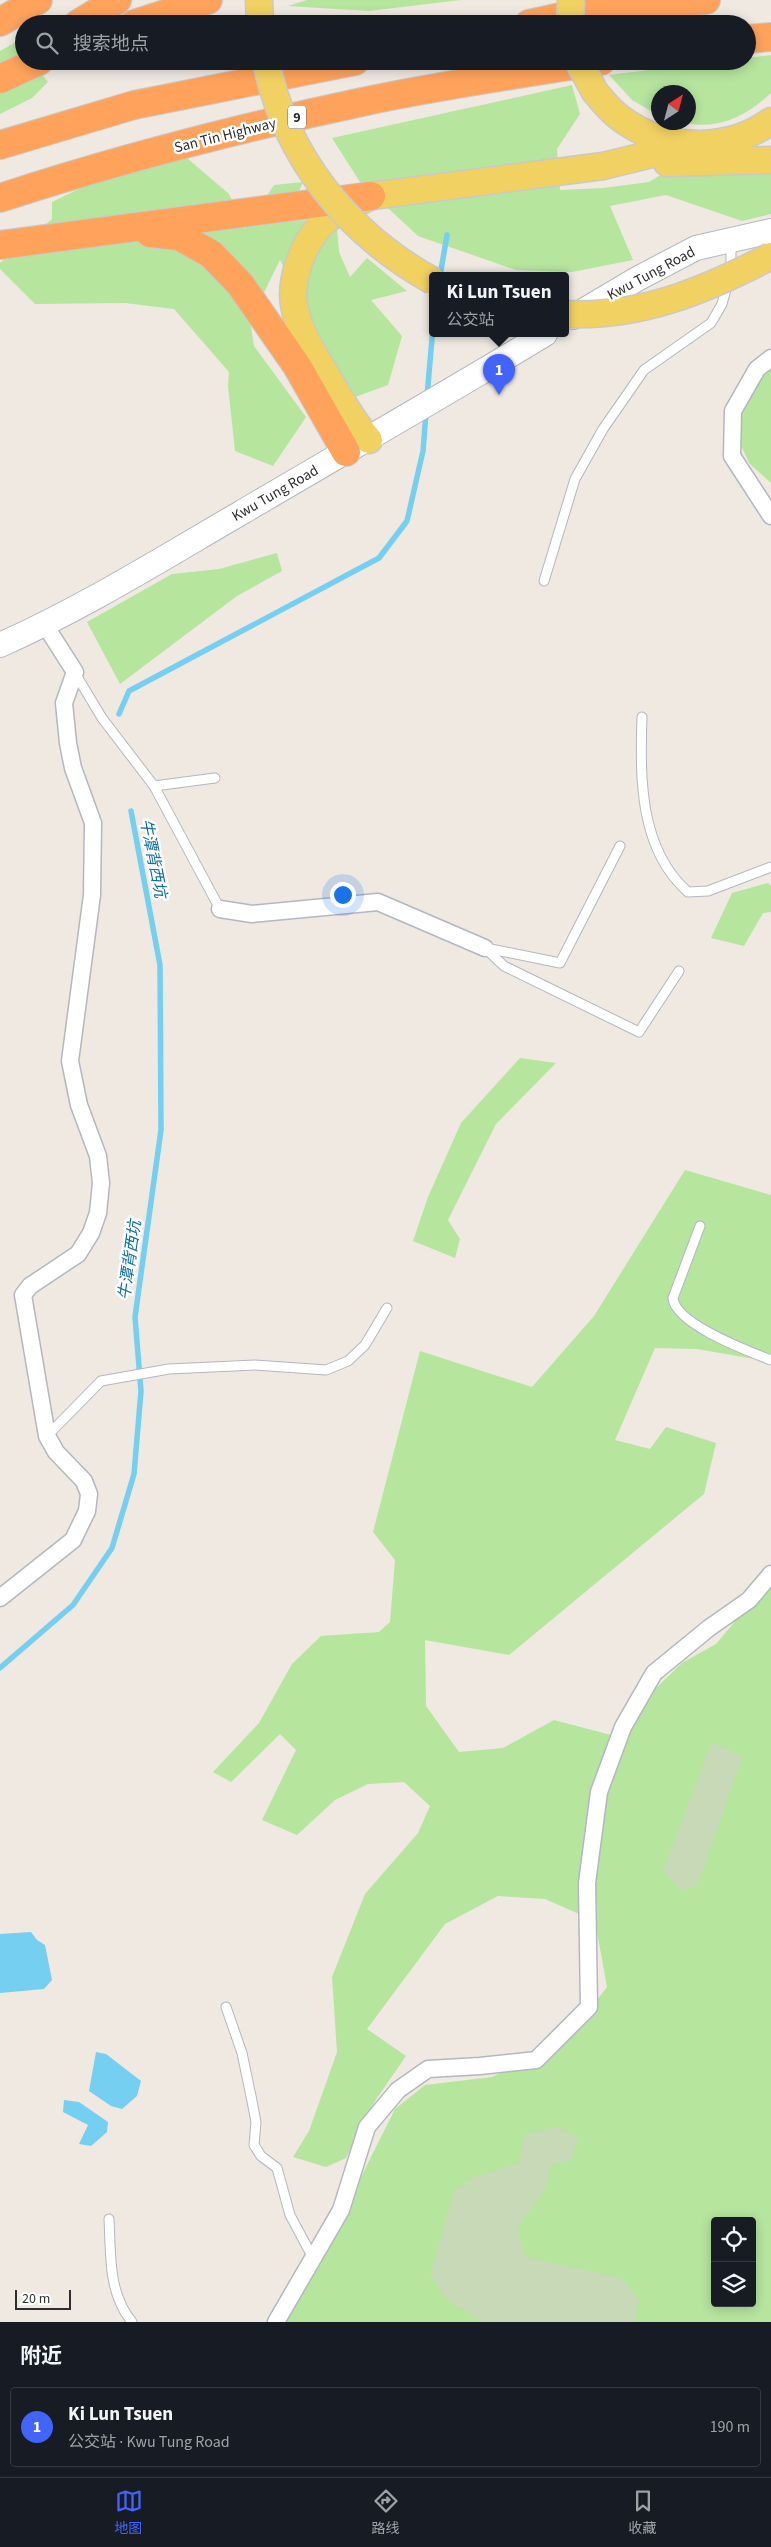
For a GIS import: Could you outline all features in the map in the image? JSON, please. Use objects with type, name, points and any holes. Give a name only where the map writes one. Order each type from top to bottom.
[{"type":"highway","points":[[0,22],[38,0]]},
{"type":"highway","points":[[93,15],[117,0]]},
{"type":"highway","points":[[162,15],[208,0]]},
{"type":"highway","points":[[569,15],[587,11],[706,0]]},
{"type":"highway","points":[[756,38],[771,37]]},
{"type":"highway","points":[[0,68],[15,60]]},
{"type":"highway","points":[[0,79],[20,70]]},
{"type":"highway","points":[[0,145],[134,106],[311,70]]},
{"type":"highway","name":"San Tin Highway","points":[[0,198],[72,174],[217,136],[364,101],[548,70]]},
{"type":"highway","points":[[0,245],[371,196]]},
{"type":"highway","points":[[121,230],[178,236],[212,254],[240,284],[297,366],[357,446]]},
{"type":"main road","points":[[259,0],[260,15]]},
{"type":"main road","points":[[570,15],[571,0]]},
{"type":"main road","points":[[268,70],[274,93],[293,139],[309,168],[327,193],[364,233],[399,260],[429,278]]},
{"type":"main road","points":[[583,70],[595,92],[610,110],[628,124],[648,135],[670,142],[693,144],[723,142],[747,135],[771,121]]},
{"type":"main road","points":[[723,142],[767,153]]},
{"type":"main road","points":[[603,166],[693,144]]},
{"type":"main road","points":[[357,446],[358,426],[312,351],[295,310],[294,286],[299,262],[324,223],[340,212],[371,196],[603,166],[767,153]]},
{"type":"main road","points":[[569,314],[611,313],[644,308],[676,299],[708,287],[771,256]]},
{"type":"street","name":"Kwu Tung Road","points":[[569,320],[637,279],[696,248],[771,231]]},
{"type":"street","name":"Kwu Tung Road","points":[[0,646],[45,625],[357,446],[540,337]]},
{"type":"street","points":[[771,358],[757,369],[732,412],[732,456],[771,516]]},
{"type":"street","points":[[0,1598],[73,1540],[87,1511],[89,1494],[84,1481],[56,1452],[47,1436],[23,1295],[30,1286],[78,1254],[91,1233],[98,1213],[101,1183],[98,1156],[79,1105],[70,1061],[92,895],[93,823],[73,768],[68,743],[64,703],[75,672],[45,625]]},
{"type":"street","points":[[220,909],[252,914],[378,902],[485,948]]},
{"type":"street","points":[[276,2322],[341,2210],[367,2127],[398,2090],[428,2069],[536,2060],[589,2007],[587,1883],[599,1792],[623,1727],[654,1673],[709,1628],[749,1600],[771,1574]]},
{"type":"lane","points":[[544,581],[575,479],[603,429],[644,370],[711,323],[722,304],[730,271],[731,240]]},
{"type":"lane","points":[[75,672],[102,718],[154,786],[220,909]]},
{"type":"lane","points":[[642,717],[643,805],[662,860],[680,884],[688,892],[708,891],[771,867]]},
{"type":"lane","points":[[154,786],[215,778]]},
{"type":"lane","points":[[485,948],[560,963],[620,846]]},
{"type":"lane","points":[[485,948],[504,966],[638,1032],[679,971]]},
{"type":"lane","points":[[700,1226],[673,1298],[674,1304],[686,1318],[738,1347],[771,1360]]},
{"type":"lane","points":[[47,1436],[101,1381],[169,1369],[255,1366],[326,1370],[348,1362],[360,1350],[387,1308]]},
{"type":"lane","points":[[226,2007],[242,2054],[251,2096],[256,2122],[254,2145],[261,2156],[277,2168],[290,2215],[313,2258]]},
{"type":"lane","points":[[109,2219],[113,2284],[124,2312],[132,2322]]},
{"type":"green space","points":[[307,0],[461,0],[369,11],[288,6]]},
{"type":"green space","points":[[15,43],[15,70],[38,70],[48,82],[32,98],[0,114],[0,51]]},
{"type":"green space","points":[[771,55],[771,93],[752,108],[732,119],[721,123],[697,125],[696,85],[651,85],[651,111],[632,100],[609,75],[648,70],[756,70],[756,57]]},
{"type":"green space","points":[[572,85],[580,114],[557,149],[560,190],[603,188],[649,182],[687,159],[771,154],[771,214],[742,221],[666,195],[610,206],[633,260],[572,272],[516,270],[418,236],[360,182],[332,138]]},
{"type":"green space","points":[[187,158],[229,194],[245,229],[274,185],[303,182],[286,222],[303,220],[337,229],[339,252],[350,277],[367,258],[407,291],[371,300],[402,336],[388,385],[355,397],[317,331],[280,260],[250,321],[254,346],[306,417],[273,466],[235,451],[228,386],[229,372],[174,309],[125,303],[35,304],[0,269],[0,263],[52,219],[52,202],[95,181]]},
{"type":"green space","points":[[771,365],[771,483],[749,463],[730,421]]},
{"type":"green space","points":[[277,553],[282,571],[237,596],[120,684],[87,622],[172,574],[219,569]]},
{"type":"green space","points":[[768,883],[771,886],[771,912],[763,913],[744,946],[711,938],[732,893]]},
{"type":"green space","points":[[520,1058],[556,1063],[496,1124],[448,1220],[460,1239],[455,1258],[413,1241],[428,1197],[461,1123]]},
{"type":"green space","points":[[685,1170],[771,1195],[771,1362],[697,1349],[655,1348],[615,1440],[650,1449],[666,1427],[716,1443],[704,1494],[509,1655],[425,1640],[426,1706],[459,1752],[503,1748],[554,1720],[626,1739],[650,1694],[682,1663],[716,1644],[771,1579],[771,2322],[284,2322],[343,2213],[395,2109],[425,2085],[492,2077],[567,2039],[607,1987],[595,1921],[545,1899],[498,1896],[445,1924],[367,2029],[406,2056],[375,2101],[346,2158],[326,2167],[293,2157],[309,2131],[337,2052],[332,1977],[365,1894],[418,1833],[430,1806],[404,1782],[368,1784],[335,1800],[297,1835],[262,1820],[296,1750],[280,1734],[231,1782],[213,1772],[259,1723],[292,1664],[321,1636],[379,1632],[390,1622],[395,1560],[373,1532],[420,1351],[532,1387],[594,1316]]},
{"type":"green space","points":[[712,1742],[743,1756],[697,1885],[682,1891],[663,1871]]},
{"type":"green space","points":[[558,2127],[578,2138],[571,2160],[552,2164],[546,2188],[517,2228],[525,2257],[621,2278],[640,2300],[634,2322],[482,2322],[448,2300],[430,2276],[454,2191],[472,2178],[519,2163],[525,2134]]},
{"type":"water","points":[[31,1932],[37,1940],[45,1945],[52,1980],[44,1989],[0,1993],[0,1934]]},
{"type":"water","points":[[96,2052],[106,2054],[141,2081],[137,2096],[122,2109],[111,2106],[89,2091]]},
{"type":"water","points":[[64,2100],[79,2102],[108,2122],[107,2132],[91,2146],[79,2144],[88,2125],[63,2112]]},
{"type":"waterway","points":[[441,272],[447,235]]},
{"type":"waterway","points":[[427,396],[432,337]]},
{"type":"waterway","points":[[119,714],[129,691],[379,558],[407,521],[423,451],[426,413]]},
{"type":"waterway","name":"牛潭背西坑","points":[[0,1668],[73,1605],[112,1548],[134,1474],[141,1391],[135,1317],[161,1130],[160,965],[131,811]]},
{"type":"place","name":"Ki Lun Tsuen","points":[[499,395]]}]
